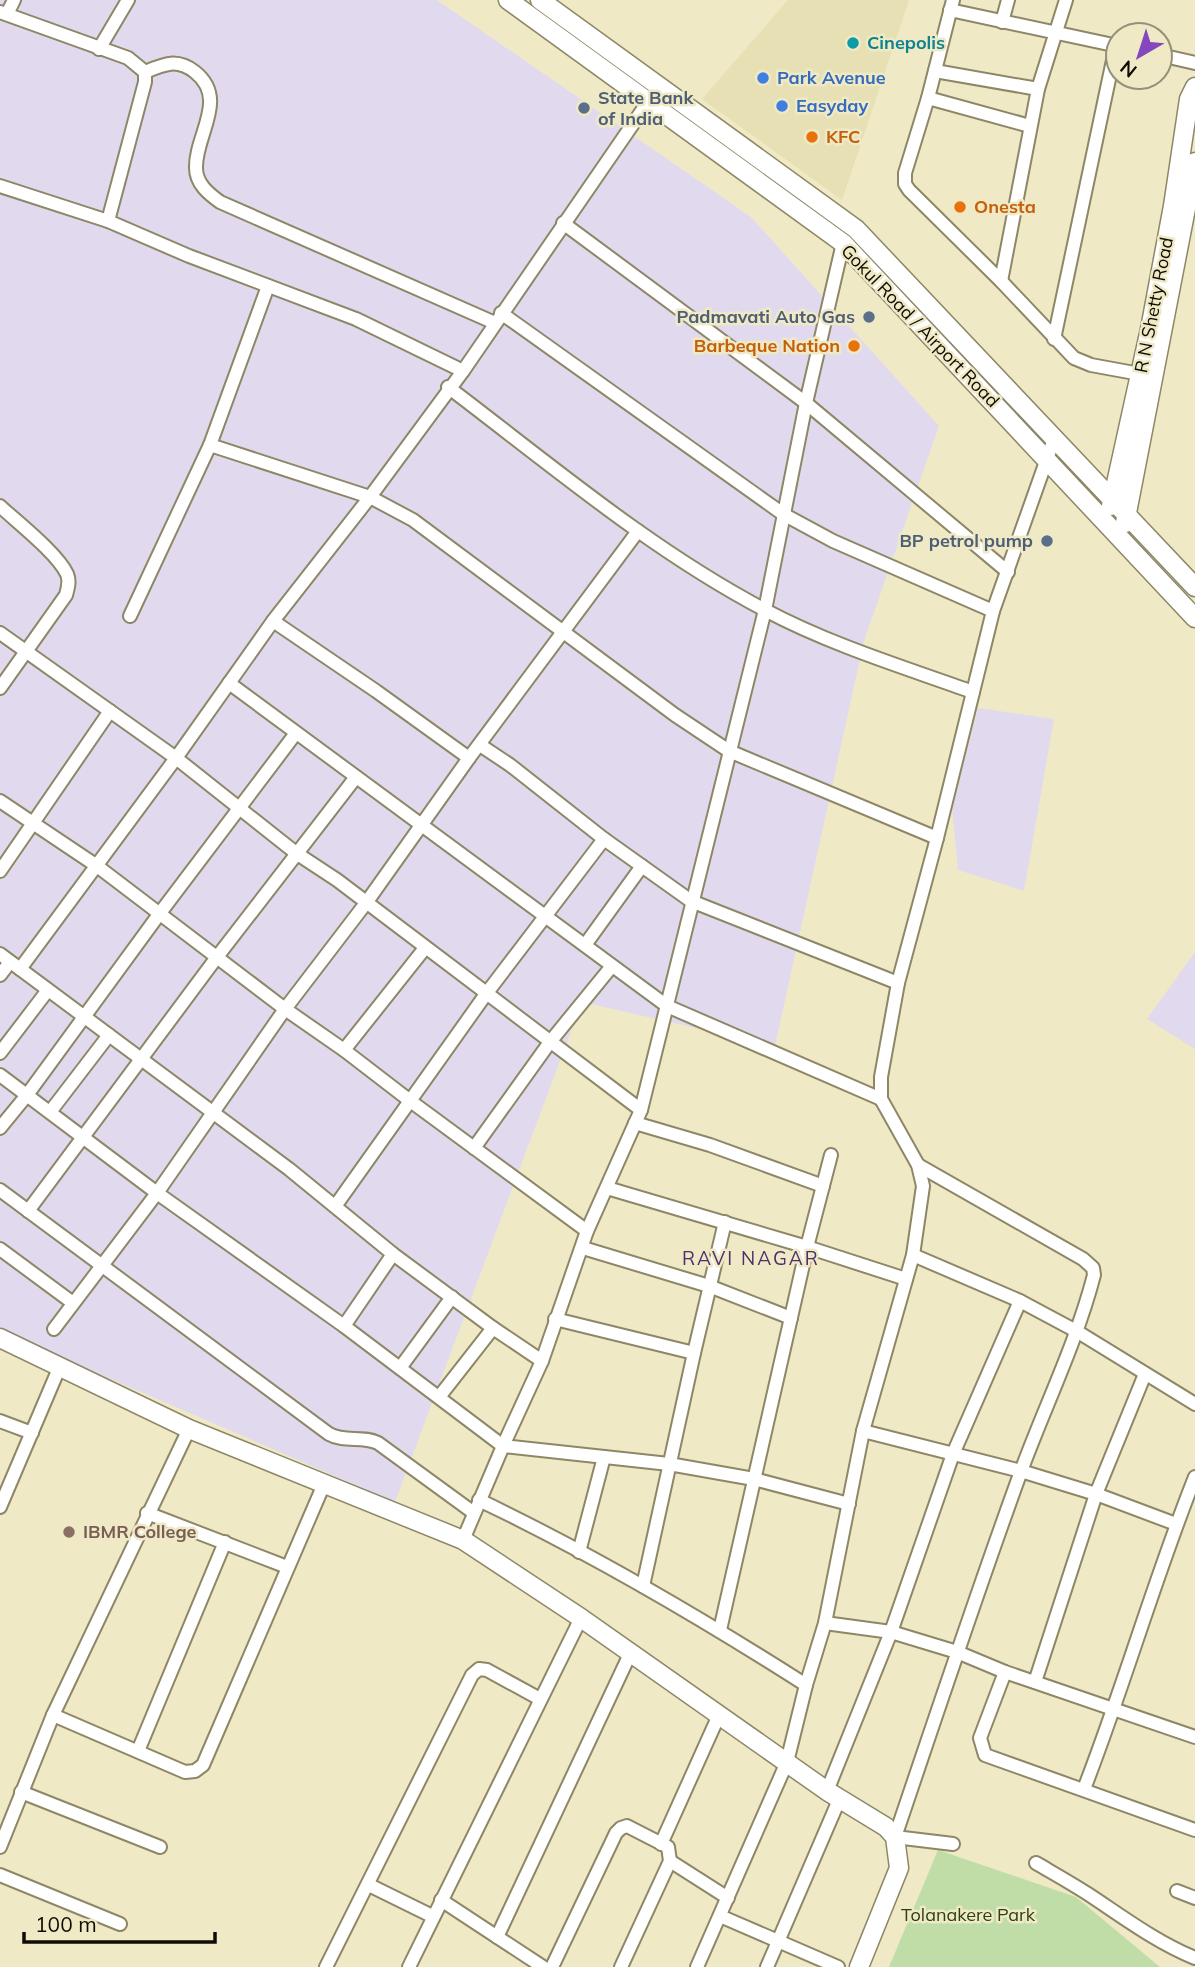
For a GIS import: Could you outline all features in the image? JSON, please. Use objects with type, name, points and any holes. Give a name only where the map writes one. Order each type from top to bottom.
[{"type":"main road","name":"Gokul Road / Airport Road","points":[[508,0],[843,243],[1195,618]]},
{"type":"main road","name":"Gokul Road / Airport Road","points":[[540,0],[856,229],[1195,587]]},
{"type":"main road","name":"R N Shetty Road","points":[[1106,523],[1182,229],[1180,208],[1189,99],[1195,87]]},
{"type":"main road","name":"R N Shetty Road","points":[[1180,208],[1195,162]]},
{"type":"main road","name":"R N Shetty Road","points":[[1120,537],[1128,514],[1143,386]]},
{"type":"main road","points":[[0,1338],[189,1429],[463,1540],[581,1618],[833,1796],[886,1828],[895,1837],[899,1868],[859,1967]]},
{"type":"street","points":[[14,0],[3,13],[128,58],[145,72]]},
{"type":"street","points":[[99,49],[128,0]]},
{"type":"street","points":[[1002,22],[1008,0]]},
{"type":"street","points":[[1001,281],[1038,89],[1066,0]]},
{"type":"street","points":[[1104,43],[1002,22],[951,5],[928,98],[905,173],[905,184],[914,198],[1001,281],[1054,339],[1082,362],[1143,386]]},
{"type":"street","points":[[1174,58],[1195,63]]},
{"type":"street","points":[[145,72],[167,62],[177,63],[187,66],[204,79],[211,103],[195,168],[198,181],[220,202],[498,318],[783,514],[833,541],[993,611]]},
{"type":"street","points":[[935,71],[1038,89]]},
{"type":"street","points":[[108,221],[145,82],[145,72]]},
{"type":"street","points":[[0,975],[97,866],[273,621],[370,497],[463,370],[563,223],[661,87]]},
{"type":"street","points":[[1054,339],[1107,91]]},
{"type":"street","points":[[928,98],[1030,126]]},
{"type":"street","points":[[0,186],[108,221],[190,256],[356,319],[463,370]]},
{"type":"street","points":[[563,223],[806,403],[1008,572]]},
{"type":"street","points":[[463,1540],[542,1361],[587,1231],[641,1110],[765,610],[806,403],[843,243]]},
{"type":"street","points":[[130,615],[211,445],[268,286]]},
{"type":"street","points":[[449,387],[638,531],[698,571],[765,610],[823,639],[973,692]]},
{"type":"street","points":[[697,1967],[787,1762],[825,1623],[863,1431],[913,1255],[923,1186],[918,1164],[881,1099],[881,1077],[898,983],[993,611],[1054,439]]},
{"type":"street","points":[[211,445],[370,497],[413,520],[675,715],[729,751],[937,838]]},
{"type":"street","points":[[0,506],[53,556],[67,574],[69,586],[66,595],[0,688]]},
{"type":"street","points":[[54,1329],[157,1193],[285,1009],[366,903],[469,758],[638,531]]},
{"type":"street","points":[[273,621],[469,758]]},
{"type":"street","points":[[0,633],[176,758],[296,853],[641,1110]]},
{"type":"street","points":[[229,683],[667,1006],[881,1099]]},
{"type":"street","points":[[0,871],[110,711]]},
{"type":"street","points":[[0,1128],[296,733]]},
{"type":"street","points":[[480,745],[691,901],[898,983]]},
{"type":"street","points":[[29,1211],[296,853],[356,777]]},
{"type":"street","points":[[0,801],[97,866],[285,1009],[345,1050],[587,1231]]},
{"type":"street","points":[[336,1205],[486,994],[604,839]]},
{"type":"street","points":[[585,945],[642,866]]},
{"type":"street","points":[[345,1050],[425,948]]},
{"type":"street","points":[[10,962],[336,1205],[393,1254],[542,1361]]},
{"type":"street","points":[[474,1148],[550,1042],[612,966]]},
{"type":"street","points":[[0,1053],[48,990]]},
{"type":"street","points":[[50,1112],[109,1035]]},
{"type":"street","points":[[0,1075],[157,1193],[344,1326],[503,1446],[669,1464],[754,1479],[849,1504]]},
{"type":"street","points":[[635,1123],[710,1145],[824,1186]]},
{"type":"street","points":[[720,1630],[807,1247],[831,1155]]},
{"type":"street","points":[[918,1164],[1083,1259],[1093,1268],[1094,1275],[1078,1332],[1021,1471],[895,1837],[953,1844]]},
{"type":"street","points":[[607,1188],[906,1279]]},
{"type":"street","points":[[0,1190],[329,1434],[344,1440],[370,1439],[477,1506],[579,1552],[643,1586],[720,1630],[806,1685]]},
{"type":"street","points":[[643,1586],[725,1223]]},
{"type":"street","points":[[583,1248],[709,1286],[791,1318]]},
{"type":"street","points":[[0,1249],[74,1303]]},
{"type":"street","points":[[344,1326],[393,1254]]},
{"type":"street","points":[[913,1255],[1020,1301],[1078,1332],[1195,1404]]},
{"type":"street","points":[[400,1368],[452,1297]]},
{"type":"street","points":[[767,1967],[780,1941],[833,1796],[953,1454],[1020,1301]]},
{"type":"street","points":[[555,1319],[694,1353]]},
{"type":"street","points":[[439,1398],[493,1328]]},
{"type":"street","points":[[0,1507],[60,1366]]},
{"type":"street","points":[[1035,1682],[1096,1494],[1145,1374]]},
{"type":"street","points":[[0,1421],[32,1433]]},
{"type":"street","points":[[0,1847],[53,1715],[189,1429]]},
{"type":"street","points":[[863,1431],[1021,1471],[1096,1494],[1177,1524]]},
{"type":"street","points":[[579,1552],[604,1457]]},
{"type":"street","points":[[1084,1789],[1114,1711],[1195,1477]]},
{"type":"street","points":[[53,1715],[185,1772],[195,1771],[203,1765],[324,1484]]},
{"type":"street","points":[[147,1513],[287,1567]]},
{"type":"street","points":[[138,1751],[225,1542]]},
{"type":"street","points":[[409,1967],[581,1618]]},
{"type":"street","points":[[825,1623],[891,1632],[957,1652],[1114,1711],[1194,1733]]},
{"type":"street","points":[[497,1937],[630,1654]]},
{"type":"street","points":[[327,1967],[472,1675],[479,1670],[487,1670],[540,1699]]},
{"type":"street","points":[[1005,1672],[980,1738],[985,1755],[1195,1830]]},
{"type":"street","points":[[662,1844],[719,1714]]},
{"type":"street","points":[[22,1792],[160,1847]]},
{"type":"street","points":[[552,1967],[616,1833],[627,1826],[667,1847],[670,1861],[621,1967]]},
{"type":"street","points":[[670,1861],[728,1898]]},
{"type":"street","points":[[1036,1863],[1086,1892],[1133,1925],[1177,1951],[1195,1958]]},
{"type":"street","points":[[0,1875],[120,1924]]},
{"type":"street","points":[[369,1885],[432,1916]]},
{"type":"street","points":[[1177,1891],[1195,1898]]},
{"type":"street","points":[[441,1900],[543,1967]]},
{"type":"street","points":[[720,1916],[838,1967]]},
{"type":"shaded area","points":[[0,0],[437,0],[751,217],[939,426],[864,641],[775,1046],[582,1002],[395,1502],[0,1331]]},
{"type":"shaded area","points":[[788,0],[909,0],[842,200],[702,99]]},
{"type":"shaded area","points":[[978,708],[1054,719],[1024,891],[958,870],[952,808]]},
{"type":"shaded area","points":[[1195,952],[1195,1049],[1147,1019]]},
{"type":"green space","name":"Tolanakere Park","points":[[938,1850],[1076,1897],[1160,1967],[889,1967]]},
{"type":"place","name":"Cinepolis","points":[[853,43]]},
{"type":"place","name":"Park Avenue","points":[[763,78]]},
{"type":"place","name":"Easyday","points":[[782,106]]},
{"type":"place","name":"State Bank of India","points":[[584,108]]},
{"type":"place","name":"KFC","points":[[812,137]]},
{"type":"place","name":"Onesta","points":[[960,207]]},
{"type":"place","name":"Padmavati Auto Gas","points":[[869,317]]},
{"type":"place","name":"Barbeque Nation","points":[[854,346]]},
{"type":"place","name":"BP petrol pump","points":[[1047,541]]},
{"type":"place","name":"IBMR College","points":[[69,1532]]},
{"type":"district","name":"RAVI NAGAR","points":[[751,1258]]}]
